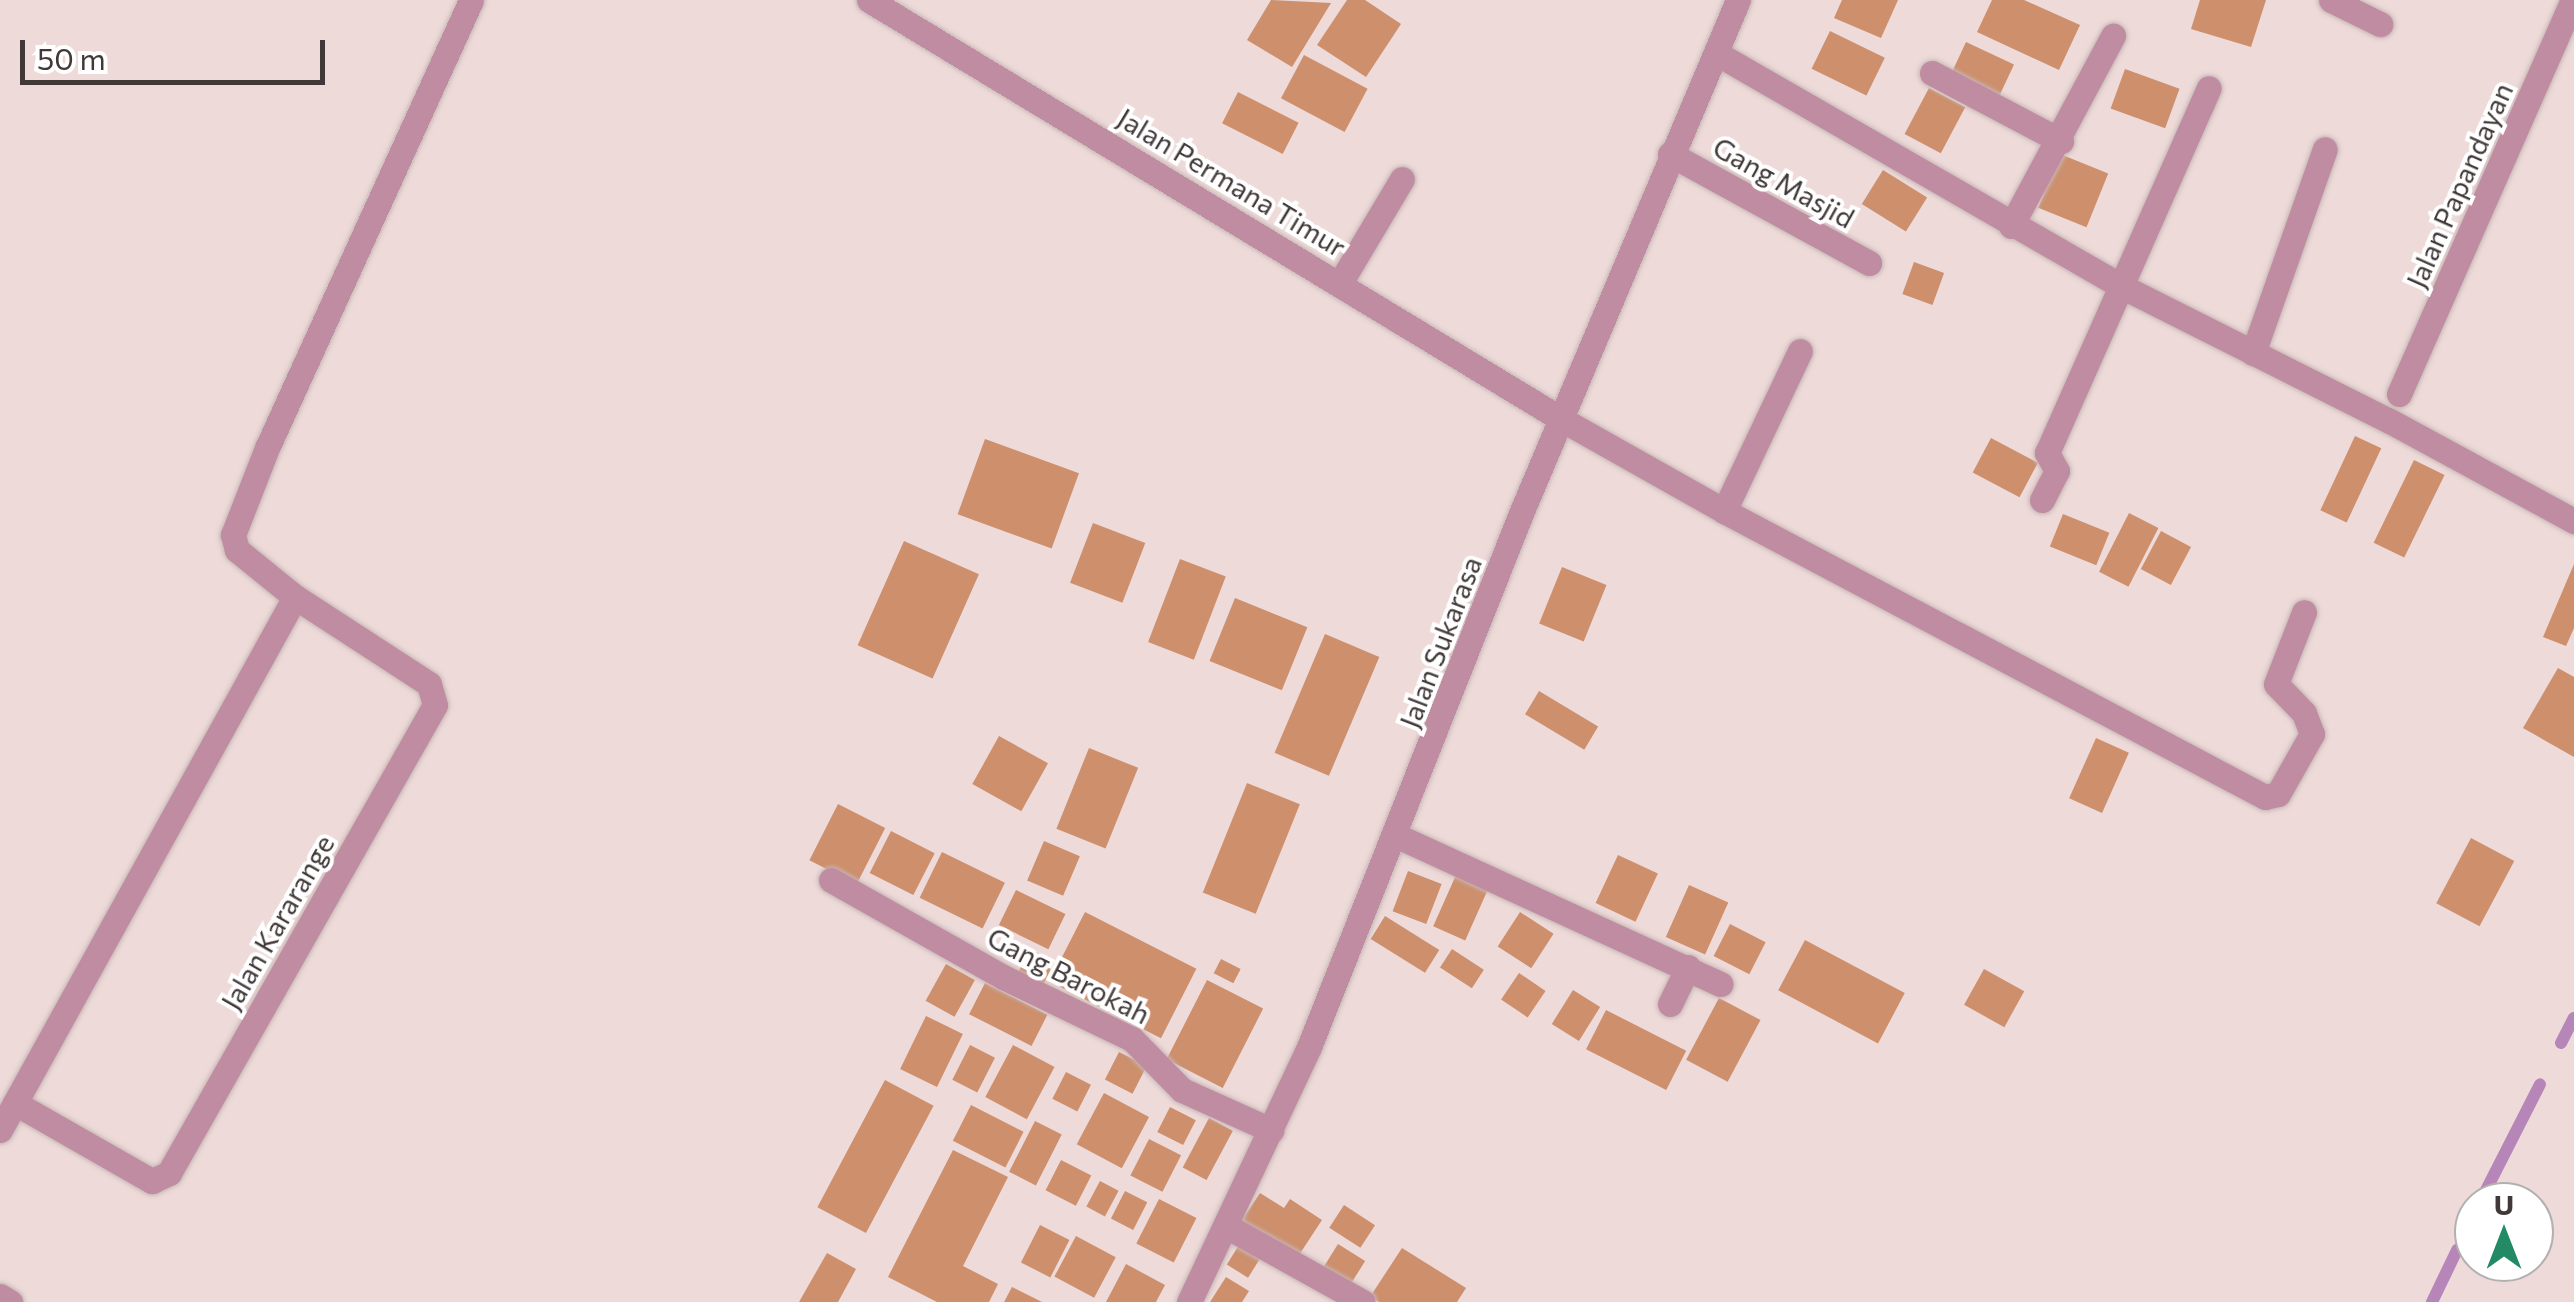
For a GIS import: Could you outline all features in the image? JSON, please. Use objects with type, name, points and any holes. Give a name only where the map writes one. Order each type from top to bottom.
[{"type":"street","name":"Jalan Kararange","points":[[15,1102],[152,1181],[169,1173],[435,705],[429,684],[296,598],[238,550],[234,536],[267,448],[471,0]]},
{"type":"street","name":"Jalan Permana Timur","points":[[869,0],[1561,420],[1724,511],[2265,797],[2278,794],[2312,734],[2304,714],[2276,684],[2304,612]]},
{"type":"street","name":"Jalan Sukarasa","points":[[1189,1302],[1271,1130],[1395,835],[1670,154],[1738,0]]},
{"type":"street","points":[[2331,0],[2380,24]]},
{"type":"street","name":"Jalan Papandayan","points":[[2399,394],[2573,0]]},
{"type":"street","points":[[2012,226],[2061,141],[2112,36]]},
{"type":"street","points":[[1716,52],[2123,287],[2574,521]]},
{"type":"street","points":[[1932,74],[2061,141]]},
{"type":"street","points":[[2042,500],[2057,471],[2046,453],[2209,88]]},
{"type":"street","points":[[2253,353],[2325,149]]},
{"type":"street","name":"Gang Masjid","points":[[1670,154],[1869,263]]},
{"type":"street","points":[[1340,283],[1402,178]]},
{"type":"street","points":[[1724,511],[1800,351]]},
{"type":"street","points":[[0,1130],[296,598]]},
{"type":"street","points":[[1395,835],[1721,984]]},
{"type":"street","name":"Gang Barokah","points":[[831,880],[1003,977],[1132,1038],[1182,1090],[1271,1130]]},
{"type":"street","points":[[1670,1004],[1688,967]]},
{"type":"street","points":[[1228,1227],[1363,1302]]},
{"type":"street","points":[[0,1296],[10,1302]]},
{"type":"building","points":[[1271,0],[1331,3],[1292,67],[1247,40]]},
{"type":"building","points":[[1347,0],[1365,0],[1401,24],[1366,77],[1317,45]]},
{"type":"building","points":[[1842,0],[1898,0],[1881,38],[1834,18]]},
{"type":"building","points":[[1992,0],[2024,0],[2080,25],[2059,70],[1977,32]]},
{"type":"building","points":[[2200,0],[2266,0],[2251,47],[2191,29]]},
{"type":"building","points":[[1830,31],[1885,58],[1866,95],[1812,69]]},
{"type":"building","points":[[1966,42],[2014,64],[1999,96],[1951,74]]},
{"type":"building","points":[[1304,55],[1368,89],[1345,132],[1281,98]]},
{"type":"building","points":[[2125,69],[2180,89],[2165,128],[2111,108]]},
{"type":"building","points":[[1929,88],[1965,107],[1941,153],[1905,134]]},
{"type":"building","points":[[1238,92],[1299,123],[1283,154],[1222,123]]},
{"type":"building","points":[[2060,154],[2108,173],[2086,227],[2038,208]]},
{"type":"building","points":[[1883,170],[1927,198],[1906,231],[1862,204]]},
{"type":"building","points":[[1914,262],[1944,273],[1932,305],[1902,294]]},
{"type":"building","points":[[2355,436],[2381,448],[2347,523],[2320,510]]},
{"type":"building","points":[[1991,438],[2038,463],[2019,497],[1973,472]]},
{"type":"building","points":[[985,439],[1079,473],[1052,548],[958,514]]},
{"type":"building","points":[[2414,460],[2445,475],[2404,558],[2374,543]]},
{"type":"building","points":[[2129,513],[2158,528],[2128,587],[2099,572]]},
{"type":"building","points":[[2063,514],[2109,533],[2096,565],[2050,546]]},
{"type":"building","points":[[1093,523],[1145,543],[1122,603],[1070,583]]},
{"type":"building","points":[[2161,531],[2191,547],[2171,585],[2141,569]]},
{"type":"building","points":[[904,541],[979,574],[933,678],[858,645]]},
{"type":"building","points":[[1180,559],[1226,577],[1194,660],[1148,642]]},
{"type":"building","points":[[2574,564],[2574,628],[2566,646],[2543,637]]},
{"type":"building","points":[[1562,567],[1607,585],[1584,642],[1539,624]]},
{"type":"building","points":[[1235,598],[1307,627],[1282,690],[1210,661]]},
{"type":"building","points":[[1325,634],[1379,657],[1329,776],[1275,753]]},
{"type":"building","points":[[2558,668],[2574,677],[2574,757],[2523,728]]},
{"type":"building","points":[[1539,691],[1598,727],[1584,750],[1525,714]]},
{"type":"building","points":[[999,736],[1048,763],[1021,811],[972,784]]},
{"type":"building","points":[[2096,738],[2129,753],[2102,813],[2069,798]]},
{"type":"building","points":[[1089,748],[1138,768],[1106,849],[1056,829]]},
{"type":"building","points":[[1247,783],[1300,804],[1256,914],[1203,892]]},
{"type":"building","points":[[838,804],[885,828],[857,884],[809,860]]},
{"type":"building","points":[[891,831],[935,853],[913,895],[870,873]]},
{"type":"building","points":[[2471,838],[2514,861],[2480,926],[2436,903]]},
{"type":"building","points":[[1044,841],[1080,856],[1063,896],[1027,881]]},
{"type":"building","points":[[942,852],[1005,883],[983,929],[920,898]]},
{"type":"building","points":[[1618,855],[1658,874],[1635,922],[1596,903]]},
{"type":"building","points":[[1408,871],[1442,884],[1426,924],[1393,911]]},
{"type":"building","points":[[1456,875],[1488,889],[1465,940],[1433,926]]},
{"type":"building","points":[[1689,885],[1728,902],[1705,955],[1666,937]]},
{"type":"building","points":[[1016,890],[1065,914],[1048,949],[999,925]]},
{"type":"building","points":[[1085,912],[1196,969],[1161,1038],[1050,981]]},
{"type":"building","points":[[1520,912],[1554,934],[1531,968],[1498,946]]},
{"type":"building","points":[[1385,916],[1439,950],[1425,973],[1371,939]]},
{"type":"building","points":[[1730,924],[1766,942],[1749,974],[1714,956]]},
{"type":"building","points":[[1805,940],[1905,993],[1878,1043],[1778,990]]},
{"type":"building","points":[[1030,949],[1055,962],[1043,985],[1018,972]]},
{"type":"building","points":[[1452,949],[1484,970],[1472,988],[1440,967]]},
{"type":"building","points":[[1221,959],[1241,969],[1233,983],[1214,973]]},
{"type":"building","points":[[946,964],[975,980],[955,1017],[926,1001]]},
{"type":"building","points":[[1984,969],[2024,991],[2004,1027],[1964,1005]]},
{"type":"building","points":[[1519,973],[1546,991],[1528,1017],[1501,1000]]},
{"type":"building","points":[[1207,980],[1263,1009],[1223,1088],[1167,1059]]},
{"type":"building","points":[[985,983],[1047,1015],[1031,1046],[969,1014]]},
{"type":"building","points":[[1573,990],[1600,1007],[1579,1041],[1552,1024]]},
{"type":"building","points":[[1719,998],[1760,1020],[1728,1082],[1686,1060]]},
{"type":"building","points":[[1606,1010],[1686,1051],[1666,1090],[1586,1049]]},
{"type":"building","points":[[926,1016],[963,1034],[937,1087],[900,1069]]},
{"type":"building","points":[[970,1045],[995,1058],[977,1092],[952,1080]]},
{"type":"building","points":[[1013,1045],[1054,1067],[1027,1119],[985,1097]]},
{"type":"building","points":[[1119,1052],[1147,1066],[1133,1094],[1105,1080]]},
{"type":"building","points":[[1066,1072],[1091,1085],[1077,1111],[1052,1099]]},
{"type":"building","points":[[885,1080],[934,1106],[866,1233],[817,1207]]},
{"type":"building","points":[[1104,1093],[1149,1117],[1122,1168],[1077,1144]]},
{"type":"building","points":[[971,1105],[1024,1132],[1005,1167],[953,1141]]},
{"type":"building","points":[[1170,1107],[1196,1120],[1183,1145],[1157,1132]]},
{"type":"building","points":[[1209,1118],[1233,1131],[1207,1180],[1183,1167]]},
{"type":"building","points":[[1035,1121],[1062,1135],[1036,1185],[1009,1172]]},
{"type":"building","points":[[1149,1139],[1181,1155],[1162,1192],[1130,1176]]},
{"type":"building","points":[[953,1150],[1008,1177],[963,1266],[998,1284],[989,1302],[937,1302],[888,1277]]},
{"type":"building","points":[[1061,1160],[1091,1175],[1076,1206],[1046,1190]]},
{"type":"building","points":[[1100,1181],[1119,1191],[1105,1216],[1086,1207]]},
{"type":"building","points":[[1125,1191],[1147,1202],[1133,1230],[1111,1219]]},
{"type":"building","points":[[1260,1193],[1284,1208],[1290,1199],[1322,1220],[1299,1255],[1240,1223]]},
{"type":"building","points":[[1159,1199],[1196,1218],[1174,1263],[1136,1244]]},
{"type":"building","points":[[1344,1205],[1375,1225],[1360,1248],[1329,1228]]},
{"type":"building","points":[[1040,1225],[1069,1240],[1050,1277],[1021,1262]]},
{"type":"building","points":[[1076,1236],[1116,1257],[1094,1298],[1054,1277]]},
{"type":"building","points":[[1338,1244],[1365,1261],[1348,1288],[1321,1271]]},
{"type":"building","points":[[1239,1245],[1260,1258],[1248,1278],[1227,1265]]},
{"type":"building","points":[[1402,1248],[1466,1288],[1457,1302],[1379,1302],[1370,1297]]},
{"type":"building","points":[[827,1253],[856,1269],[838,1302],[799,1302]]},
{"type":"building","points":[[1126,1264],[1165,1285],[1156,1302],[1106,1302]]},
{"type":"building","points":[[1226,1277],[1249,1291],[1242,1302],[1210,1302]]},
{"type":"building","points":[[1012,1287],[1042,1302],[1004,1302]]},
{"type":"waterway","points":[[2561,1043],[2574,1018]]},
{"type":"waterway","points":[[2490,1182],[2540,1084]]},
{"type":"waterway","points":[[2432,1302],[2454,1256]]}]
